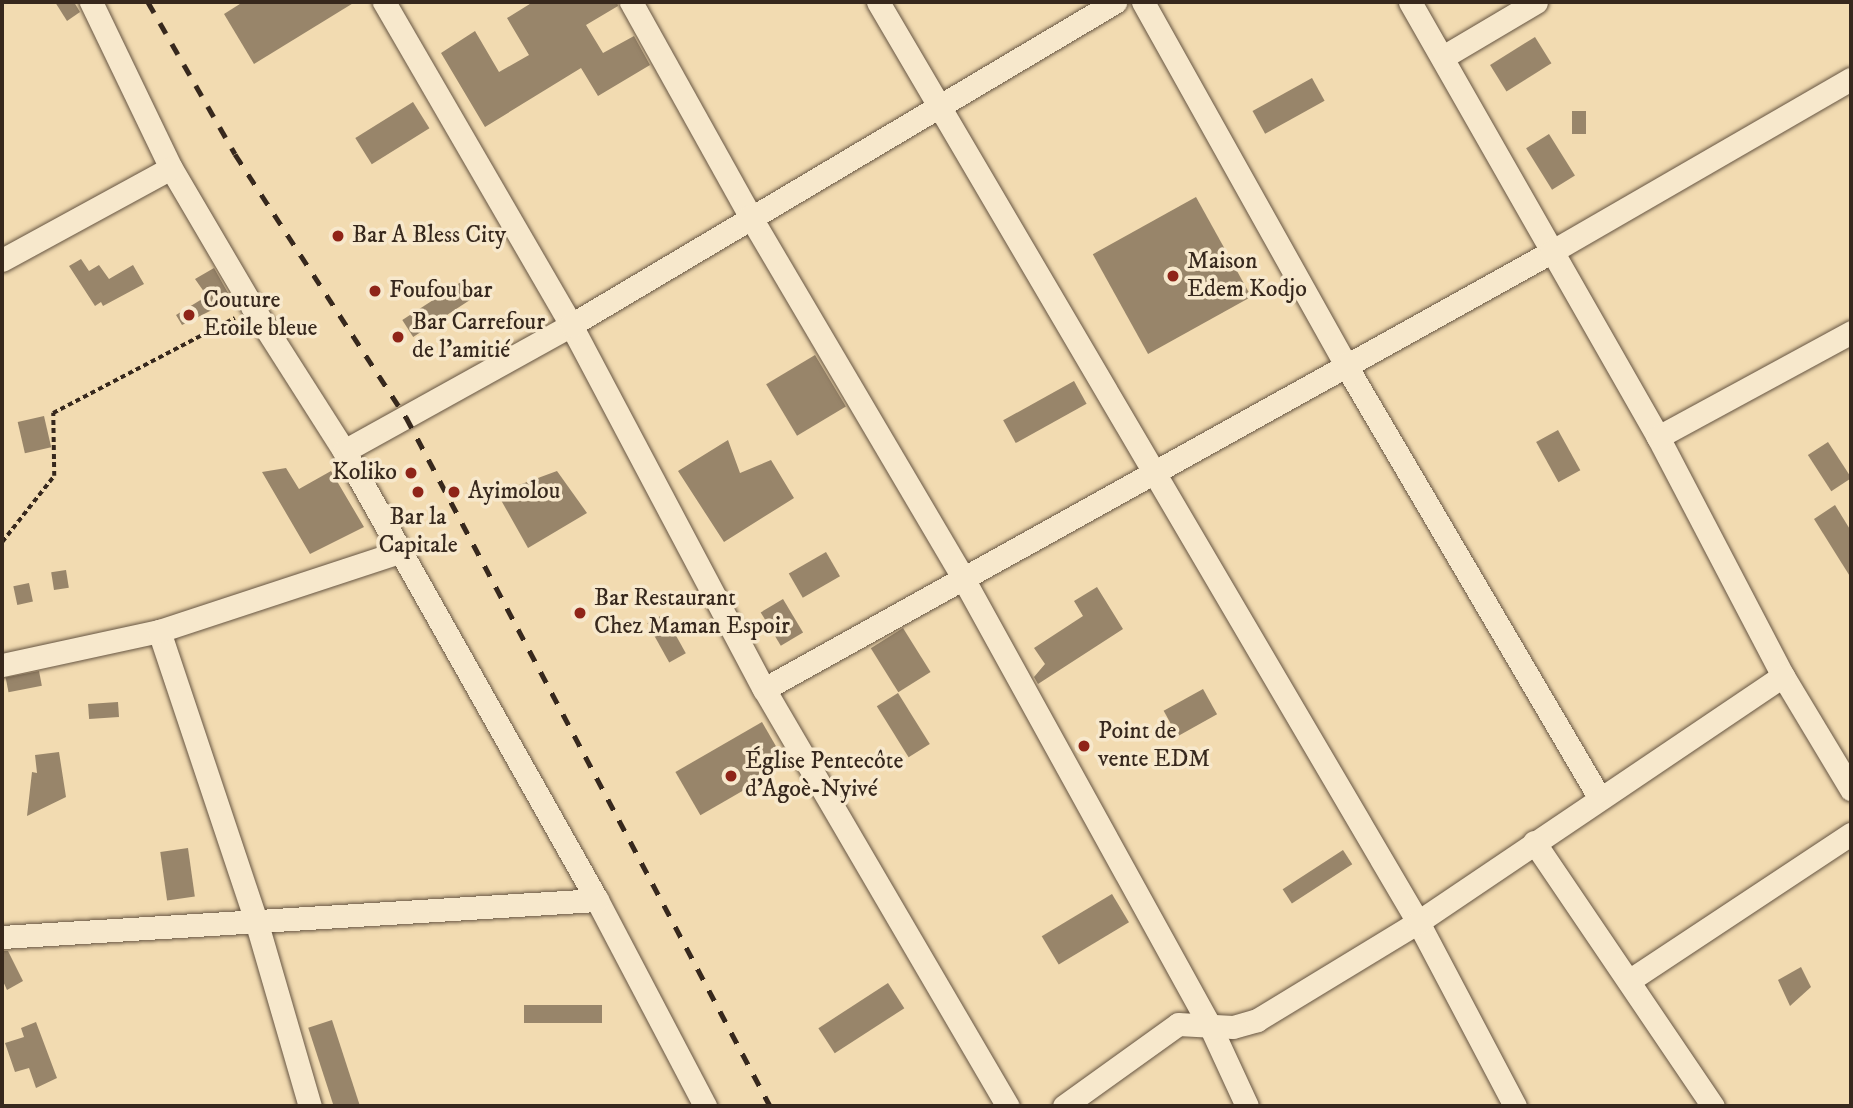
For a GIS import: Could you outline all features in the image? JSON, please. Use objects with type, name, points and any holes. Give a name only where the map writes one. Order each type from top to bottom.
[{"type":"street","points":[[91,2],[171,168],[253,308],[344,451],[597,900],[705,1106]]},
{"type":"street","points":[[384,2],[571,325],[764,689],[1008,1106]]},
{"type":"street","points":[[631,2],[750,216],[964,580],[1211,1027],[1247,1106]]},
{"type":"street","points":[[878,2],[1418,922],[1515,1106]]},
{"type":"street","points":[[344,451],[571,325],[750,216],[940,110],[1115,2]]},
{"type":"street","points":[[1143,2],[1345,364],[1599,797]]},
{"type":"street","points":[[1410,2],[1658,437],[1783,676],[1851,789]]},
{"type":"street","points":[[1443,58],[1536,2]]},
{"type":"street","points":[[764,689],[1551,252],[1851,79]]},
{"type":"street","points":[[2,260],[171,168]]},
{"type":"street","points":[[1658,437],[1849,337]]},
{"type":"street","points":[[2,665],[159,631],[399,552]]},
{"type":"street","points":[[159,631],[257,924],[310,1106]]},
{"type":"street","points":[[1064,1106],[1166,1030],[1178,1024],[1211,1027],[1257,1020],[1418,922],[1599,797],[1783,676]]},
{"type":"street","points":[[1630,980],[1851,834]]},
{"type":"street","points":[[1534,842],[1713,1106]]},
{"type":"street","points":[[2,937],[257,924],[597,900]]},
{"type":"path","points":[[2,542],[54,476],[53,413],[253,308]]},
{"type":"building","points":[[55,2],[74,2],[80,12],[67,21]]},
{"type":"building","points":[[243,2],[355,2],[254,64],[224,14]]},
{"type":"building","points":[[533,2],[617,2],[618,6],[586,25],[603,53],[634,36],[650,65],[598,96],[581,68],[485,127],[441,53],[475,31],[499,72],[529,55],[507,18]]},
{"type":"building","points":[[1535,37],[1551,63],[1506,91],[1490,65]]},
{"type":"building","points":[[1312,78],[1325,101],[1265,134],[1253,111]]},
{"type":"building","points":[[413,102],[429,128],[372,164],[355,138]]},
{"type":"building","points":[[1572,111],[1586,111],[1586,134],[1572,134]]},
{"type":"building","points":[[1549,134],[1575,176],[1552,190],[1526,148]]},
{"type":"building","name":"Maison Edem Kodjo","points":[[1196,197],[1251,297],[1148,354],[1093,254]]},
{"type":"building","points":[[81,259],[89,271],[99,265],[109,279],[133,265],[144,284],[103,306],[101,302],[95,306],[69,266]]},
{"type":"building","points":[[214,268],[232,300],[182,325],[176,315],[207,296],[195,279]]},
{"type":"building","points":[[461,282],[472,299],[413,337],[402,320]]},
{"type":"building","points":[[815,355],[846,406],[797,436],[766,384]]},
{"type":"building","points":[[1074,381],[1087,404],[1016,443],[1003,420]]},
{"type":"building","points":[[44,416],[51,447],[25,453],[18,422]]},
{"type":"building","points":[[1558,430],[1580,470],[1558,482],[1536,442]]},
{"type":"building","points":[[728,440],[740,473],[771,460],[794,498],[724,542],[678,471]]},
{"type":"building","points":[[1828,442],[1851,477],[1831,491],[1808,455]]},
{"type":"building","points":[[286,468],[299,489],[331,471],[364,527],[310,554],[262,472]]},
{"type":"building","points":[[557,471],[587,513],[528,548],[497,493]]},
{"type":"building","points":[[1835,505],[1851,531],[1851,578],[1814,519]]},
{"type":"building","points":[[826,552],[840,576],[803,598],[789,574]]},
{"type":"building","points":[[66,570],[69,588],[54,590],[51,572]]},
{"type":"building","points":[[29,583],[33,602],[17,605],[13,586]]},
{"type":"building","points":[[1097,587],[1123,629],[1038,684],[1034,677],[1045,664],[1034,648],[1083,616],[1074,601]]},
{"type":"building","points":[[783,599],[803,632],[781,646],[761,612]]},
{"type":"building","points":[[664,614],[686,653],[669,663],[647,623]]},
{"type":"building","points":[[903,628],[931,672],[898,692],[871,648]]},
{"type":"building","points":[[39,671],[42,686],[8,692],[6,677]]},
{"type":"building","points":[[1203,689],[1217,714],[1178,736],[1164,711]]},
{"type":"building","points":[[898,693],[930,744],[909,757],[877,706]]},
{"type":"building","points":[[118,702],[119,717],[89,719],[88,704]]},
{"type":"building","points":[[762,722],[787,765],[700,815],[675,772]]},
{"type":"building","points":[[59,752],[66,797],[27,816],[32,772],[37,773],[35,755]]},
{"type":"building","points":[[188,848],[195,897],[167,900],[160,852]]},
{"type":"building","points":[[1343,850],[1352,864],[1292,903],[1283,889]]},
{"type":"building","points":[[1112,894],[1129,922],[1059,965],[1042,936]]},
{"type":"building","points":[[2,951],[8,951],[23,981],[7,990],[2,979]]},
{"type":"building","points":[[1801,967],[1811,987],[1790,1006],[1778,980]]},
{"type":"building","points":[[888,983],[904,1008],[835,1053],[818,1028]]},
{"type":"building","points":[[524,1005],[602,1005],[602,1023],[524,1023]]},
{"type":"building","points":[[332,1020],[360,1106],[334,1106],[308,1028]]},
{"type":"building","points":[[36,1022],[57,1078],[36,1088],[29,1068],[15,1072],[5,1043],[24,1037],[21,1028]]},
{"type":"railway","points":[[148,2],[235,154],[406,417],[770,1106]]},
{"type":"place","name":"Bar A Bless City","points":[[338,236]]},
{"type":"place","name":"Maison Edem Kodjo","points":[[1173,276]]},
{"type":"place","name":"Foufou bar","points":[[375,291]]},
{"type":"place","name":"Couture Etoile bleue","points":[[189,315]]},
{"type":"place","name":"Bar Carrefour de l'amitié","points":[[398,337]]},
{"type":"place","name":"Koliko","points":[[411,473]]},
{"type":"place","name":"Bar la Capitale","points":[[418,492]]},
{"type":"place","name":"Ayimolou","points":[[454,492]]},
{"type":"place","name":"Bar Restaurant Chez Maman Espoir","points":[[580,613]]},
{"type":"place","name":"Point de vente EDM","points":[[1084,746]]},
{"type":"place","name":"Église Pentecôte d'Agoè-Nyivé","points":[[731,776]]}]
